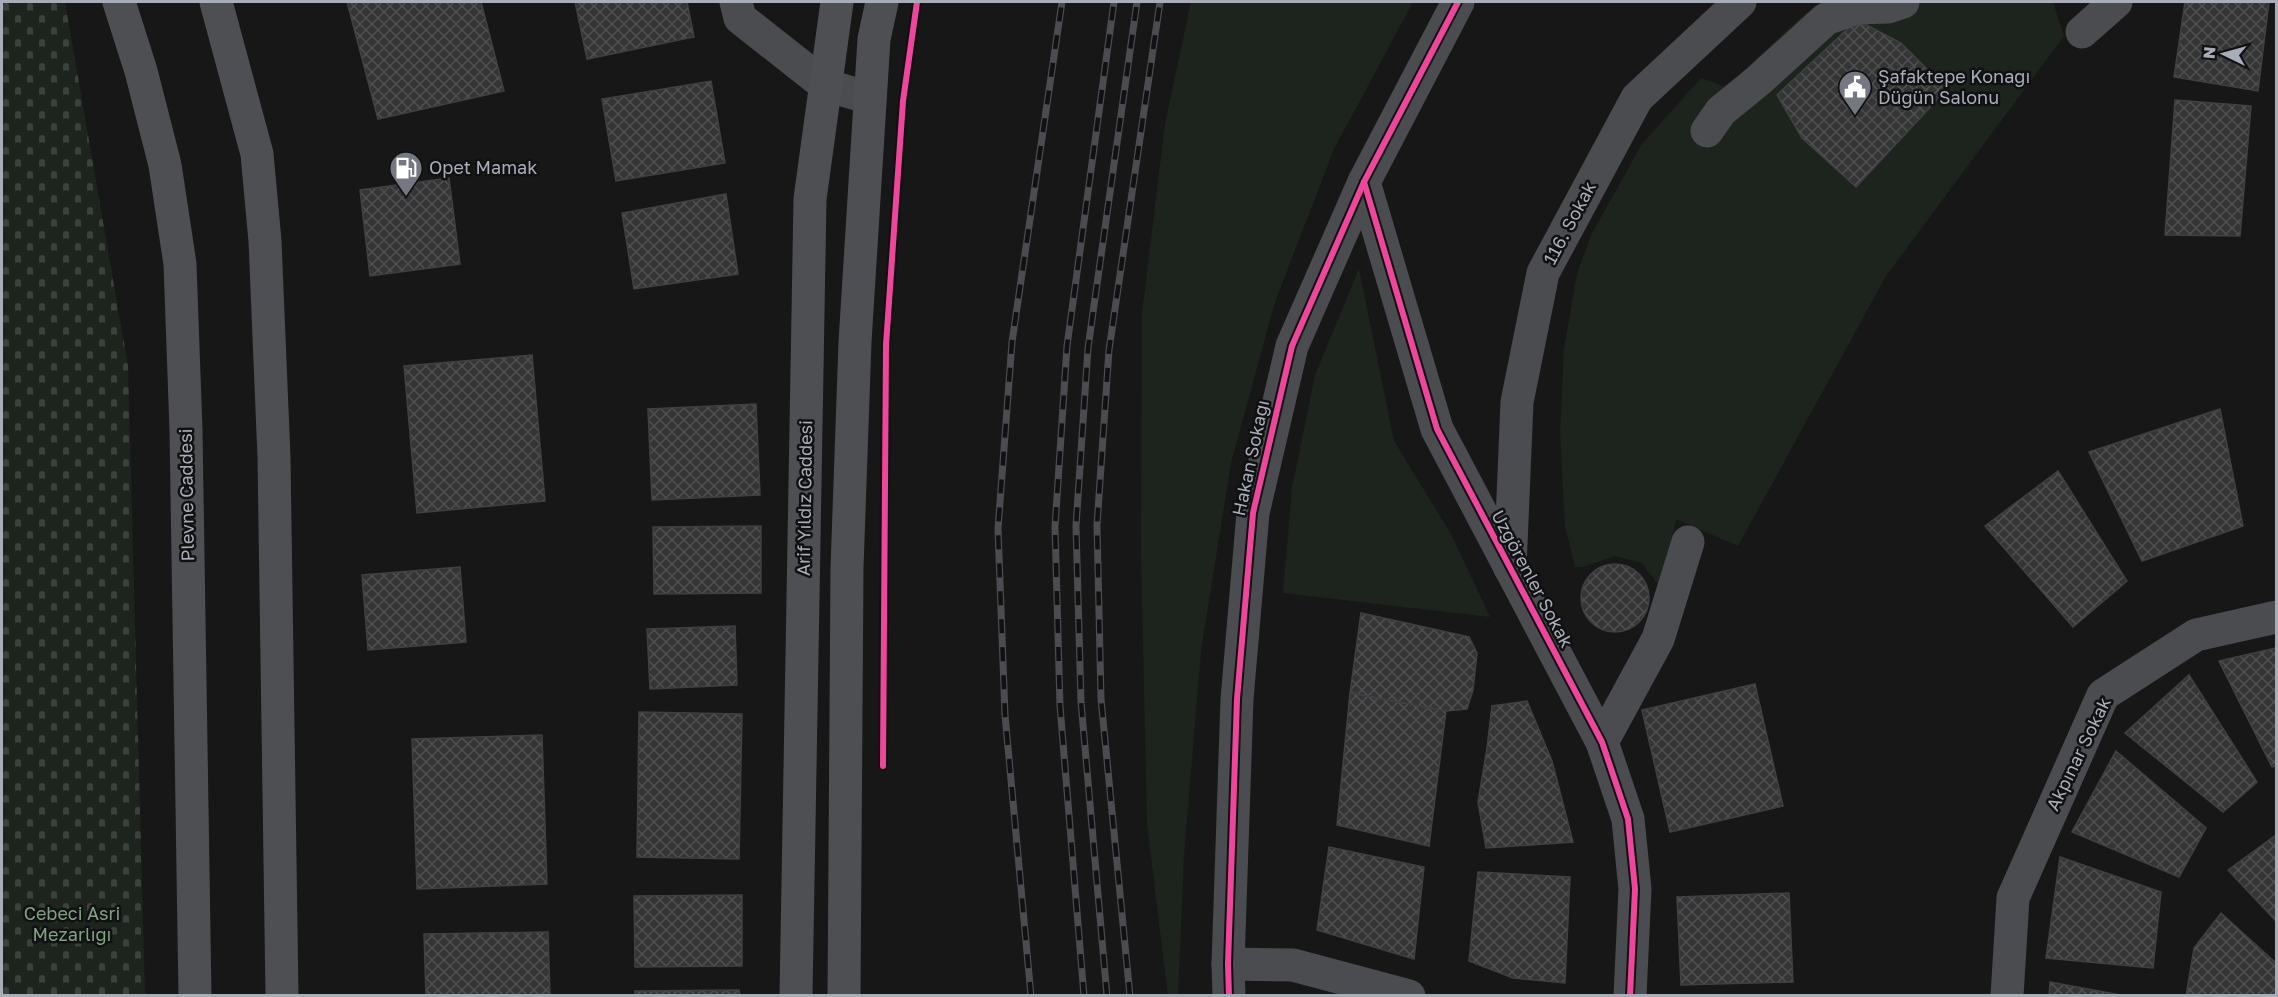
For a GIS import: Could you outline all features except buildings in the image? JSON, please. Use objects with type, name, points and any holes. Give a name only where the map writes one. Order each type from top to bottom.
[{"type":"main road","name":"Plevne Caddesi","points":[[119,2],[141,71],[165,165],[180,264],[186,430],[195,996]]},
{"type":"main road","points":[[216,2],[256,154],[265,241],[274,457],[282,996]]},
{"type":"main road","name":"Arif Yıldız Caddesi","points":[[796,996],[810,199],[837,2]]},
{"type":"main road","points":[[844,996],[847,568],[855,342],[874,39],[882,2]]},
{"type":"street","points":[[736,2],[740,18],[825,86],[870,98]]},
{"type":"street","name":"Hakan Sokağı","points":[[1228,980],[1237,699],[1253,513],[1292,346],[1364,182],[1458,2]]},
{"type":"street","name":"116. Sokak","points":[[1510,570],[1516,402],[1543,273],[1637,98],[1740,2]]},
{"type":"street","points":[[1707,131],[1721,111],[1826,19],[1856,8],[1888,7],[1903,2]]},
{"type":"street","points":[[2082,32],[2116,2]]},
{"type":"street","name":"Uzgörenler Sokak","points":[[1364,182],[1437,429],[1602,742],[1628,819],[1635,889],[1630,996]]},
{"type":"street","points":[[1602,742],[1658,639],[1688,542]]},
{"type":"street","name":"Akpınar Sokak","points":[[2007,996],[2013,898],[2103,695],[2196,635],[2277,617]]},
{"type":"street","points":[[1228,980],[1293,965],[1409,996]]},
{"type":"green space","name":"Cebeci Asri Mezarlığı","points":[[2,2],[65,2],[128,366],[145,995],[2,995]]},
{"type":"green space","points":[[1191,2],[1413,2],[1334,149],[1275,302],[1231,463],[1201,651],[1184,856],[1178,995],[1168,996],[1147,824],[1141,552],[1142,313],[1165,124]]},
{"type":"green space","points":[[1821,2],[2053,2],[2064,36],[1886,276],[1738,546],[1676,519],[1667,570],[1659,586],[1642,563],[1615,556],[1582,567],[1575,567],[1565,526],[1560,434],[1564,349],[1577,274],[1591,235],[1642,144],[1701,78],[1726,87],[1801,17]]},
{"type":"green space","points":[[1359,269],[1394,441],[1451,534],[1490,617],[1283,593],[1292,488],[1315,375]]},
{"type":"railway","points":[[1031,996],[1005,715],[998,529],[1012,342],[1062,2]]},
{"type":"railway","points":[[1084,996],[1060,706],[1055,527],[1067,346],[1114,2]]},
{"type":"railway","points":[[1107,996],[1081,702],[1076,526],[1088,348],[1137,2]]},
{"type":"railway","points":[[1130,996],[1101,699],[1097,525],[1109,350],[1160,2]]},
{"type":"cycle path","points":[[883,766],[886,345],[903,101],[917,2]]},
{"type":"cycle path","points":[[1229,996],[1228,964],[1237,699],[1253,513],[1292,346],[1364,182],[1458,2]]},
{"type":"cycle path","points":[[1364,182],[1437,429],[1602,742],[1628,819],[1635,889],[1630,996]]},
{"type":"place","name":"Şafaktepe Konağı Düğün Salonu","points":[[1855,116]]},
{"type":"place","name":"Opet Mamak","points":[[406,197]]}]
